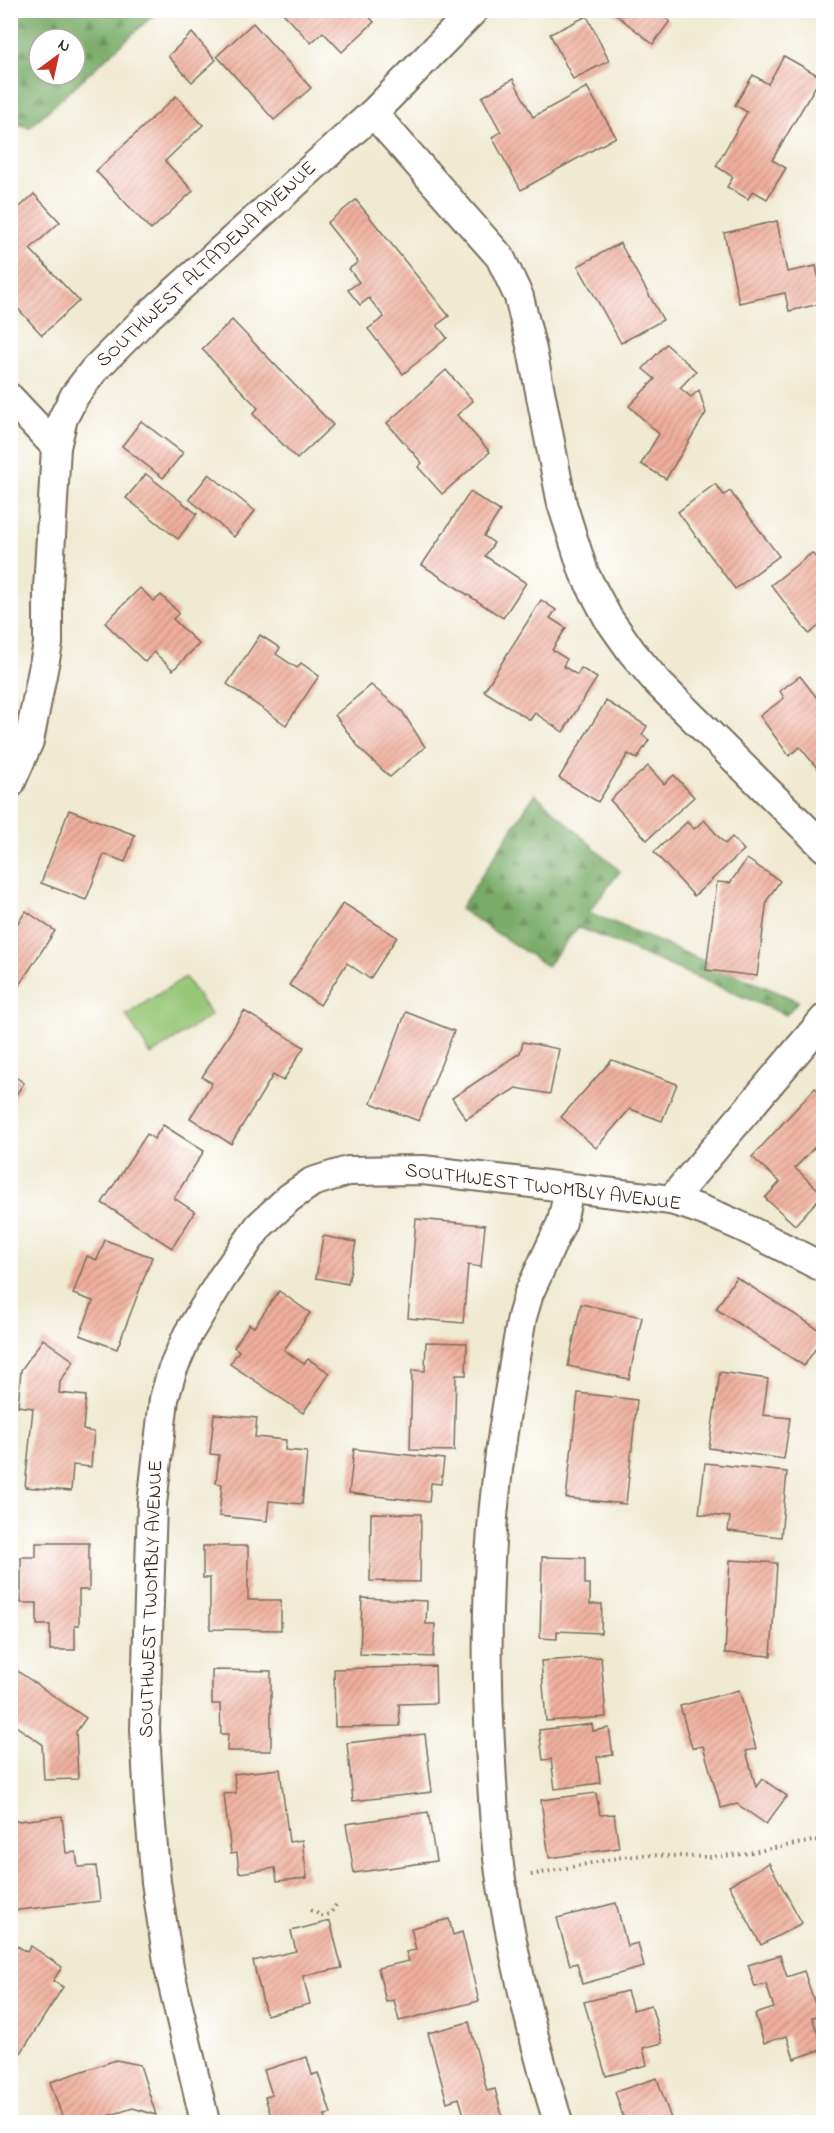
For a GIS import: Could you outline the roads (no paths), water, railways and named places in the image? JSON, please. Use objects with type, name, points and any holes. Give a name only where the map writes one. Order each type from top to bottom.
[{"type":"street","name":"SOUTHWEST ALTADENA AVENUE","points":[[10,784],[29,741],[48,644],[48,589],[56,447],[63,418],[75,395],[94,370],[147,317],[373,113],[474,10]]},
{"type":"street","points":[[373,113],[500,256],[519,297],[532,350],[562,504],[584,573],[608,618],[658,683],[824,847]]},
{"type":"street","points":[[10,398],[56,447]]},
{"type":"street","points":[[671,1200],[824,1019]]},
{"type":"street","name":"SOUTHWEST TWOMBLY AVENUE","points":[[205,2122],[169,1968],[156,1882],[149,1803],[145,1729],[152,1504],[164,1399],[172,1371],[188,1334],[222,1278],[259,1226],[289,1198],[312,1182],[348,1171],[423,1170],[671,1200],[702,1208],[730,1220],[824,1268]]},
{"type":"street","points":[[558,2122],[546,2083],[515,1954],[501,1880],[489,1723],[488,1653],[496,1488],[522,1317],[529,1293],[562,1222],[569,1189]]}]
